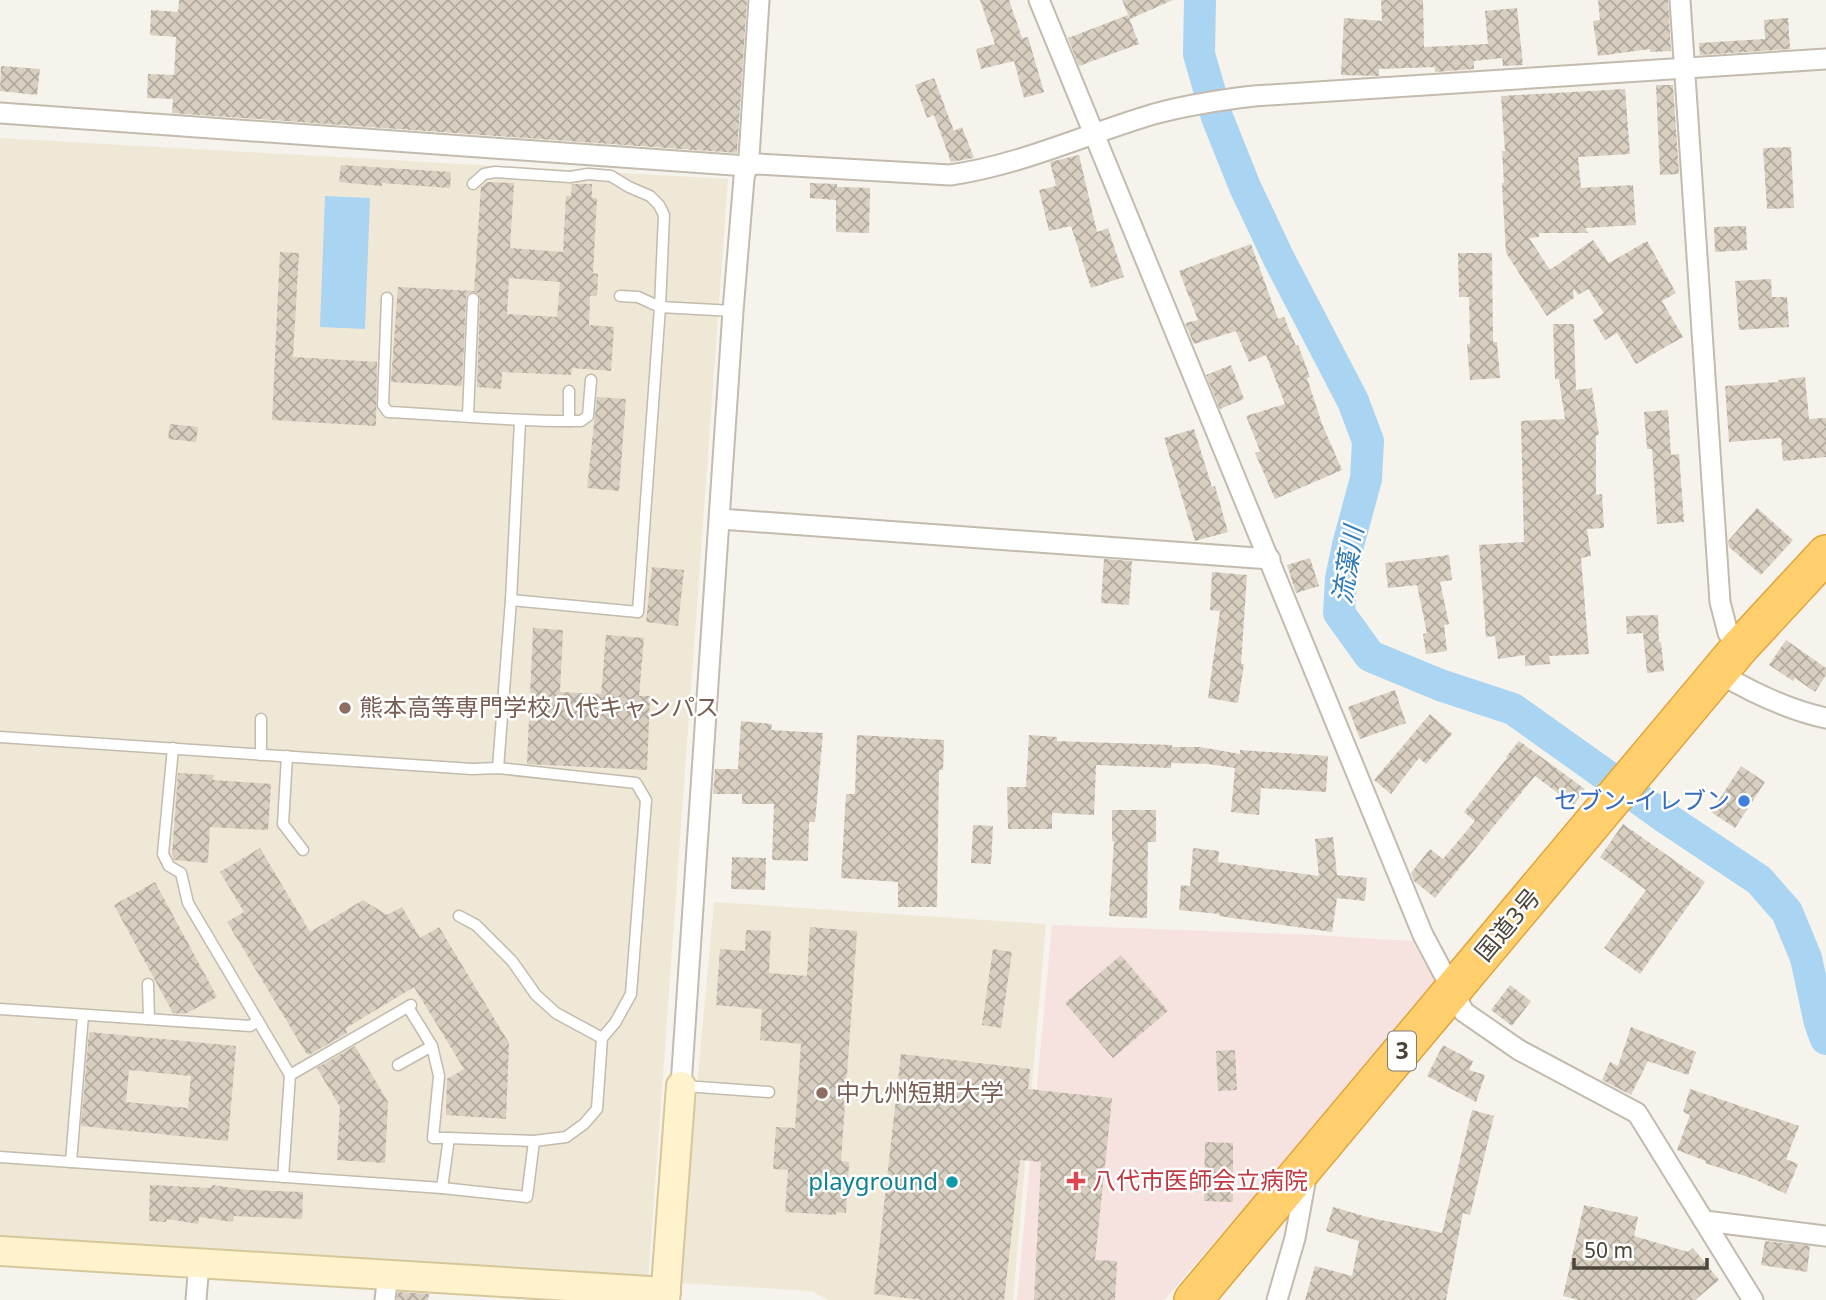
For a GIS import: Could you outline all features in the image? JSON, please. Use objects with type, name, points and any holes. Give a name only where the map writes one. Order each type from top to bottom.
[{"type":"highway","name":"国道3号","points":[[1193,1300],[1729,660],[1826,554]]},
{"type":"street","points":[[0,1251],[199,1263],[386,1287],[665,1296],[733,311],[749,157],[759,0]]},
{"type":"street","points":[[1039,0],[1423,935],[1464,1012],[1519,1050],[1637,1113],[1753,1300]]},
{"type":"street","points":[[1680,0],[1720,601],[1728,633],[1729,660],[1799,713],[1826,718]]},
{"type":"street","points":[[0,113],[747,166],[758,164],[950,175],[979,171],[1035,155],[1154,114],[1208,101],[1826,59]]},
{"type":"street","points":[[720,519],[1270,559]]},
{"type":"street","points":[[1277,1300],[1295,1238],[1309,1161]]},
{"type":"street","points":[[1705,1220],[1826,1236]]},
{"type":"street","points":[[196,1300],[199,1263]]},
{"type":"lane","points":[[473,184],[484,174],[495,172],[570,177],[588,174],[611,176],[650,196],[664,215],[638,612],[511,600]]},
{"type":"lane","points":[[620,296],[638,297],[660,307],[733,311]]},
{"type":"lane","points":[[387,298],[383,405],[388,412],[468,415],[520,421],[581,421],[588,416],[591,380]]},
{"type":"lane","points":[[468,415],[473,299]]},
{"type":"lane","points":[[569,391],[569,421]]},
{"type":"lane","points":[[498,768],[511,600],[520,421]]},
{"type":"lane","points":[[261,719],[261,755]]},
{"type":"lane","points":[[0,737],[472,769],[498,768],[636,783],[646,800],[631,994],[615,1023],[602,1038],[597,1109],[584,1124],[566,1137],[534,1140],[433,1138],[439,1076],[432,1046],[410,1006],[290,1075]]},
{"type":"lane","points":[[173,748],[163,854],[169,866],[181,873],[188,903],[290,1075],[283,1177]]},
{"type":"lane","points":[[287,756],[282,824],[303,850]]},
{"type":"lane","points":[[459,916],[476,925],[512,961],[536,995],[556,1013],[602,1038]]},
{"type":"lane","points":[[148,984],[149,1019]]},
{"type":"lane","points":[[0,1009],[250,1026],[258,1021]]},
{"type":"lane","points":[[71,1162],[83,1015]]},
{"type":"lane","points":[[398,1065],[432,1046]]},
{"type":"lane","points":[[681,1086],[769,1092]]},
{"type":"lane","points":[[442,1188],[449,1138]]},
{"type":"lane","points":[[0,1157],[442,1188],[527,1197],[534,1140]]},
{"type":"shaded area","name":"熊本高等専門学校八代キャンパス","points":[[0,138],[728,179],[648,1281],[487,1280],[0,1237]]},
{"type":"shaded area","points":[[714,902],[1046,924],[1013,1300],[828,1300],[812,1291],[679,1283]]},
{"type":"shaded area","points":[[1052,925],[1412,941],[1437,985],[1164,1300],[1017,1300]]},
{"type":"water","points":[[325,196],[370,198],[365,329],[320,327]]},
{"type":"building","points":[[179,0],[747,0],[737,153],[172,113],[173,99],[147,98],[148,74],[174,75],[176,37],[150,35],[151,10],[178,12]]},
{"type":"building","points":[[980,0],[1009,0],[1022,38],[1028,37],[1044,92],[1024,98],[1014,61],[981,69],[976,49],[995,44]]},
{"type":"building","points":[[1122,0],[1173,0],[1130,19]]},
{"type":"building","points":[[1381,0],[1423,0],[1424,47],[1488,44],[1485,11],[1517,8],[1523,65],[1503,66],[1502,58],[1474,61],[1474,69],[1435,72],[1435,67],[1379,69],[1379,76],[1341,75],[1344,18],[1382,21]]},
{"type":"building","points":[[1598,0],[1668,0],[1671,51],[1650,52],[1650,49],[1598,56],[1593,21],[1600,20]]},
{"type":"building","points":[[1128,15],[1139,44],[1079,66],[1068,38]]},
{"type":"building","points":[[1788,18],[1790,49],[1700,55],[1699,43],[1765,39],[1764,20]]},
{"type":"building","points":[[1,66],[40,69],[37,95],[0,91]]},
{"type":"building","points":[[934,78],[954,131],[962,127],[974,158],[951,162],[934,115],[927,118],[915,85]]},
{"type":"building","points":[[1656,85],[1673,85],[1679,174],[1660,175]]},
{"type":"building","points":[[1625,89],[1630,154],[1578,157],[1581,188],[1633,185],[1636,225],[1585,228],[1588,233],[1539,233],[1539,237],[1529,238],[1550,270],[1593,240],[1609,263],[1647,241],[1676,293],[1662,301],[1683,337],[1636,364],[1617,333],[1605,340],[1593,320],[1604,313],[1588,289],[1578,295],[1573,288],[1574,298],[1547,316],[1506,253],[1502,183],[1502,151],[1505,151],[1501,96]]},
{"type":"building","points":[[1791,147],[1794,208],[1767,209],[1763,148]]},
{"type":"building","points":[[1079,155],[1097,232],[1108,228],[1124,277],[1091,288],[1071,226],[1049,231],[1039,190],[1056,186],[1050,162]]},
{"type":"building","points":[[341,165],[451,172],[450,188],[339,182]]},
{"type":"building","points":[[487,182],[514,183],[510,248],[563,252],[566,196],[571,196],[572,184],[592,184],[592,198],[597,198],[593,273],[598,274],[597,296],[590,296],[589,325],[614,327],[611,371],[572,368],[571,375],[502,372],[501,389],[477,387],[480,299],[478,293],[473,292],[467,294],[466,299],[462,386],[391,382],[398,287],[474,291],[481,187]],"holes":[[[509,278],[560,282],[557,317],[507,314]]]},
{"type":"building","points":[[810,183],[870,188],[869,233],[836,232],[836,200],[810,198]]},
{"type":"building","points":[[1746,226],[1747,250],[1715,252],[1714,227]]},
{"type":"building","points":[[1251,244],[1278,319],[1284,317],[1296,346],[1298,345],[1310,377],[1307,378],[1322,424],[1342,470],[1275,499],[1255,453],[1260,451],[1246,416],[1285,404],[1266,355],[1249,362],[1236,331],[1194,344],[1185,323],[1198,320],[1179,271]]},
{"type":"building","points":[[280,252],[299,253],[293,357],[377,362],[376,426],[272,420]]},
{"type":"building","points":[[1458,253],[1492,253],[1493,342],[1497,342],[1500,378],[1470,380],[1467,344],[1470,344],[1469,297],[1459,297]]},
{"type":"building","points":[[1771,279],[1772,297],[1787,297],[1789,327],[1739,330],[1735,281]]},
{"type":"building","points":[[1553,324],[1574,324],[1576,390],[1592,388],[1599,435],[1596,435],[1596,495],[1602,494],[1604,528],[1587,529],[1591,556],[1581,558],[1589,654],[1549,656],[1550,664],[1525,666],[1525,655],[1498,659],[1495,636],[1486,637],[1479,545],[1524,542],[1521,421],[1565,419],[1559,379],[1555,379]]},
{"type":"building","points":[[1231,365],[1244,399],[1220,409],[1206,375]]},
{"type":"building","points":[[1805,377],[1809,419],[1826,418],[1826,457],[1783,461],[1781,438],[1729,442],[1725,386]]},
{"type":"building","points":[[597,397],[626,399],[619,491],[587,488]]},
{"type":"building","points":[[1668,410],[1671,455],[1679,454],[1684,522],[1657,524],[1652,449],[1647,449],[1644,412]]},
{"type":"building","points":[[170,424],[198,427],[196,442],[168,439]]},
{"type":"building","points":[[1194,429],[1228,532],[1195,541],[1164,438]]},
{"type":"building","points":[[1757,508],[1793,540],[1761,575],[1729,547],[1728,541]]},
{"type":"building","points":[[1449,555],[1452,580],[1440,582],[1449,624],[1444,625],[1447,651],[1426,654],[1423,634],[1427,633],[1417,585],[1388,588],[1385,563]]},
{"type":"building","points":[[1310,558],[1319,586],[1296,593],[1287,565]]},
{"type":"building","points":[[1104,559],[1132,561],[1129,605],[1101,603]]},
{"type":"building","points":[[652,567],[684,570],[678,626],[646,622]]},
{"type":"building","points":[[1212,572],[1247,575],[1241,664],[1244,664],[1238,703],[1208,698],[1220,611],[1210,610]]},
{"type":"building","points":[[1658,615],[1664,671],[1647,673],[1643,633],[1627,634],[1626,616]]},
{"type":"building","points":[[533,628],[563,630],[560,692],[601,694],[606,635],[644,638],[639,696],[650,696],[647,770],[527,764]]},
{"type":"building","points":[[1786,640],[1826,668],[1826,675],[1815,692],[1769,665]]},
{"type":"building","points":[[1395,690],[1406,723],[1360,739],[1348,707]]},
{"type":"building","points":[[1430,714],[1452,734],[1426,764],[1419,758],[1391,794],[1374,780]]},
{"type":"building","points":[[741,721],[772,724],[771,730],[823,733],[815,822],[809,822],[808,861],[772,860],[774,804],[742,804],[742,794],[713,794],[715,769],[738,769]]},
{"type":"building","points":[[857,735],[944,740],[943,770],[939,770],[937,907],[898,907],[898,882],[841,878],[846,794],[855,794]]},
{"type":"building","points":[[1029,735],[1057,737],[1057,741],[1172,745],[1240,754],[1240,750],[1328,756],[1326,792],[1261,788],[1259,815],[1231,812],[1235,768],[1171,763],[1171,768],[1096,765],[1094,815],[1052,813],[1052,829],[1008,829],[1007,787],[1026,787]]},
{"type":"building","points":[[1519,741],[1585,789],[1574,805],[1535,776],[1435,898],[1414,881],[1411,873],[1430,849],[1443,859],[1475,821],[1464,812]]},
{"type":"building","points":[[1741,766],[1765,782],[1735,828],[1711,812]]},
{"type":"building","points":[[178,773],[214,775],[213,780],[271,784],[268,830],[210,827],[208,863],[174,860],[172,855]]},
{"type":"building","points":[[1112,810],[1156,810],[1156,842],[1148,842],[1147,918],[1109,916],[1114,841]]},
{"type":"building","points":[[1623,824],[1705,882],[1640,974],[1604,948],[1646,890],[1600,857]]},
{"type":"building","points":[[973,825],[993,826],[991,864],[971,863]]},
{"type":"building","points":[[1333,837],[1337,875],[1367,878],[1365,901],[1337,898],[1332,932],[1179,910],[1181,885],[1190,886],[1193,848],[1219,851],[1218,862],[1319,876],[1315,839]]},
{"type":"building","points":[[260,848],[310,932],[363,900],[387,915],[402,907],[420,938],[439,927],[509,1043],[506,1119],[446,1115],[447,1079],[464,1069],[414,987],[346,1028],[347,1033],[309,1055],[306,1053],[227,922],[244,912],[220,872]]},
{"type":"building","points":[[732,857],[766,858],[765,890],[731,889]]},
{"type":"building","points":[[155,882],[217,997],[185,1014],[173,1013],[114,905]]},
{"type":"building","points":[[810,927],[857,931],[841,1161],[849,1162],[846,1213],[836,1212],[836,1215],[785,1212],[788,1170],[773,1169],[776,1127],[795,1128],[801,1044],[760,1040],[762,1009],[716,1005],[720,949],[745,951],[746,930],[771,931],[769,973],[807,976]]},
{"type":"building","points":[[993,949],[1012,952],[1001,1028],[982,1025]]},
{"type":"building","points":[[1121,955],[1168,1011],[1113,1058],[1065,1003]]},
{"type":"building","points":[[1510,985],[1531,1001],[1512,1026],[1491,1010]]},
{"type":"building","points":[[1631,1027],[1696,1052],[1688,1075],[1648,1061],[1631,1095],[1602,1080],[1610,1062],[1618,1066]]},
{"type":"building","points":[[89,1032],[236,1046],[228,1141],[81,1126]],"holes":[[[129,1070],[191,1076],[188,1108],[126,1102]]]},
{"type":"building","points":[[1443,1045],[1473,1061],[1469,1070],[1485,1075],[1476,1102],[1427,1076]]},
{"type":"building","points":[[355,1046],[388,1102],[385,1163],[337,1160],[340,1107],[317,1068]]},
{"type":"building","points":[[1235,1050],[1237,1090],[1218,1091],[1216,1051]]},
{"type":"building","name":"playground","points":[[901,1054],[1030,1069],[1028,1089],[1112,1098],[1095,1260],[1117,1261],[1115,1300],[1034,1300],[1041,1162],[1020,1160],[1004,1300],[923,1300],[874,1294]]},
{"type":"building","points":[[1690,1089],[1799,1126],[1786,1159],[1798,1164],[1786,1194],[1677,1150],[1690,1115],[1683,1112]]},
{"type":"building","points":[[1472,1110],[1494,1116],[1470,1215],[1463,1213],[1446,1300],[1305,1300],[1315,1266],[1352,1276],[1359,1241],[1326,1231],[1333,1207],[1442,1233]]},
{"type":"building","points":[[1205,1142],[1233,1143],[1233,1202],[1204,1201]]},
{"type":"building","points":[[150,1185],[211,1188],[212,1185],[247,1190],[303,1192],[302,1219],[234,1216],[233,1222],[199,1217],[198,1224],[167,1219],[166,1222],[149,1221]]},
{"type":"building","points":[[1584,1205],[1638,1217],[1634,1236],[1688,1252],[1693,1248],[1719,1280],[1695,1300],[1579,1300],[1563,1296]]},
{"type":"building","points":[[1765,1241],[1810,1246],[1807,1272],[1761,1265]]},
{"type":"building","points":[[398,1292],[429,1294],[428,1300],[397,1300]]},
{"type":"waterway","name":"流藻川","points":[[1200,0],[1199,54],[1217,117],[1245,187],[1353,401],[1368,441],[1366,479],[1341,579],[1339,613],[1370,656],[1440,685],[1513,709],[1666,818],[1759,880],[1787,912],[1806,958],[1826,1039]]},
{"type":"place","name":"熊本高等専門学校八代キャンパス","points":[[345,708]]},
{"type":"place","name":"セブン-イレブン","points":[[1744,801]]},
{"type":"place","name":"中九州短期大学","points":[[822,1093]]},
{"type":"place","name":"八代市医師会立病院","points":[[1076,1181]]},
{"type":"place","name":"playground","points":[[952,1182]]}]
